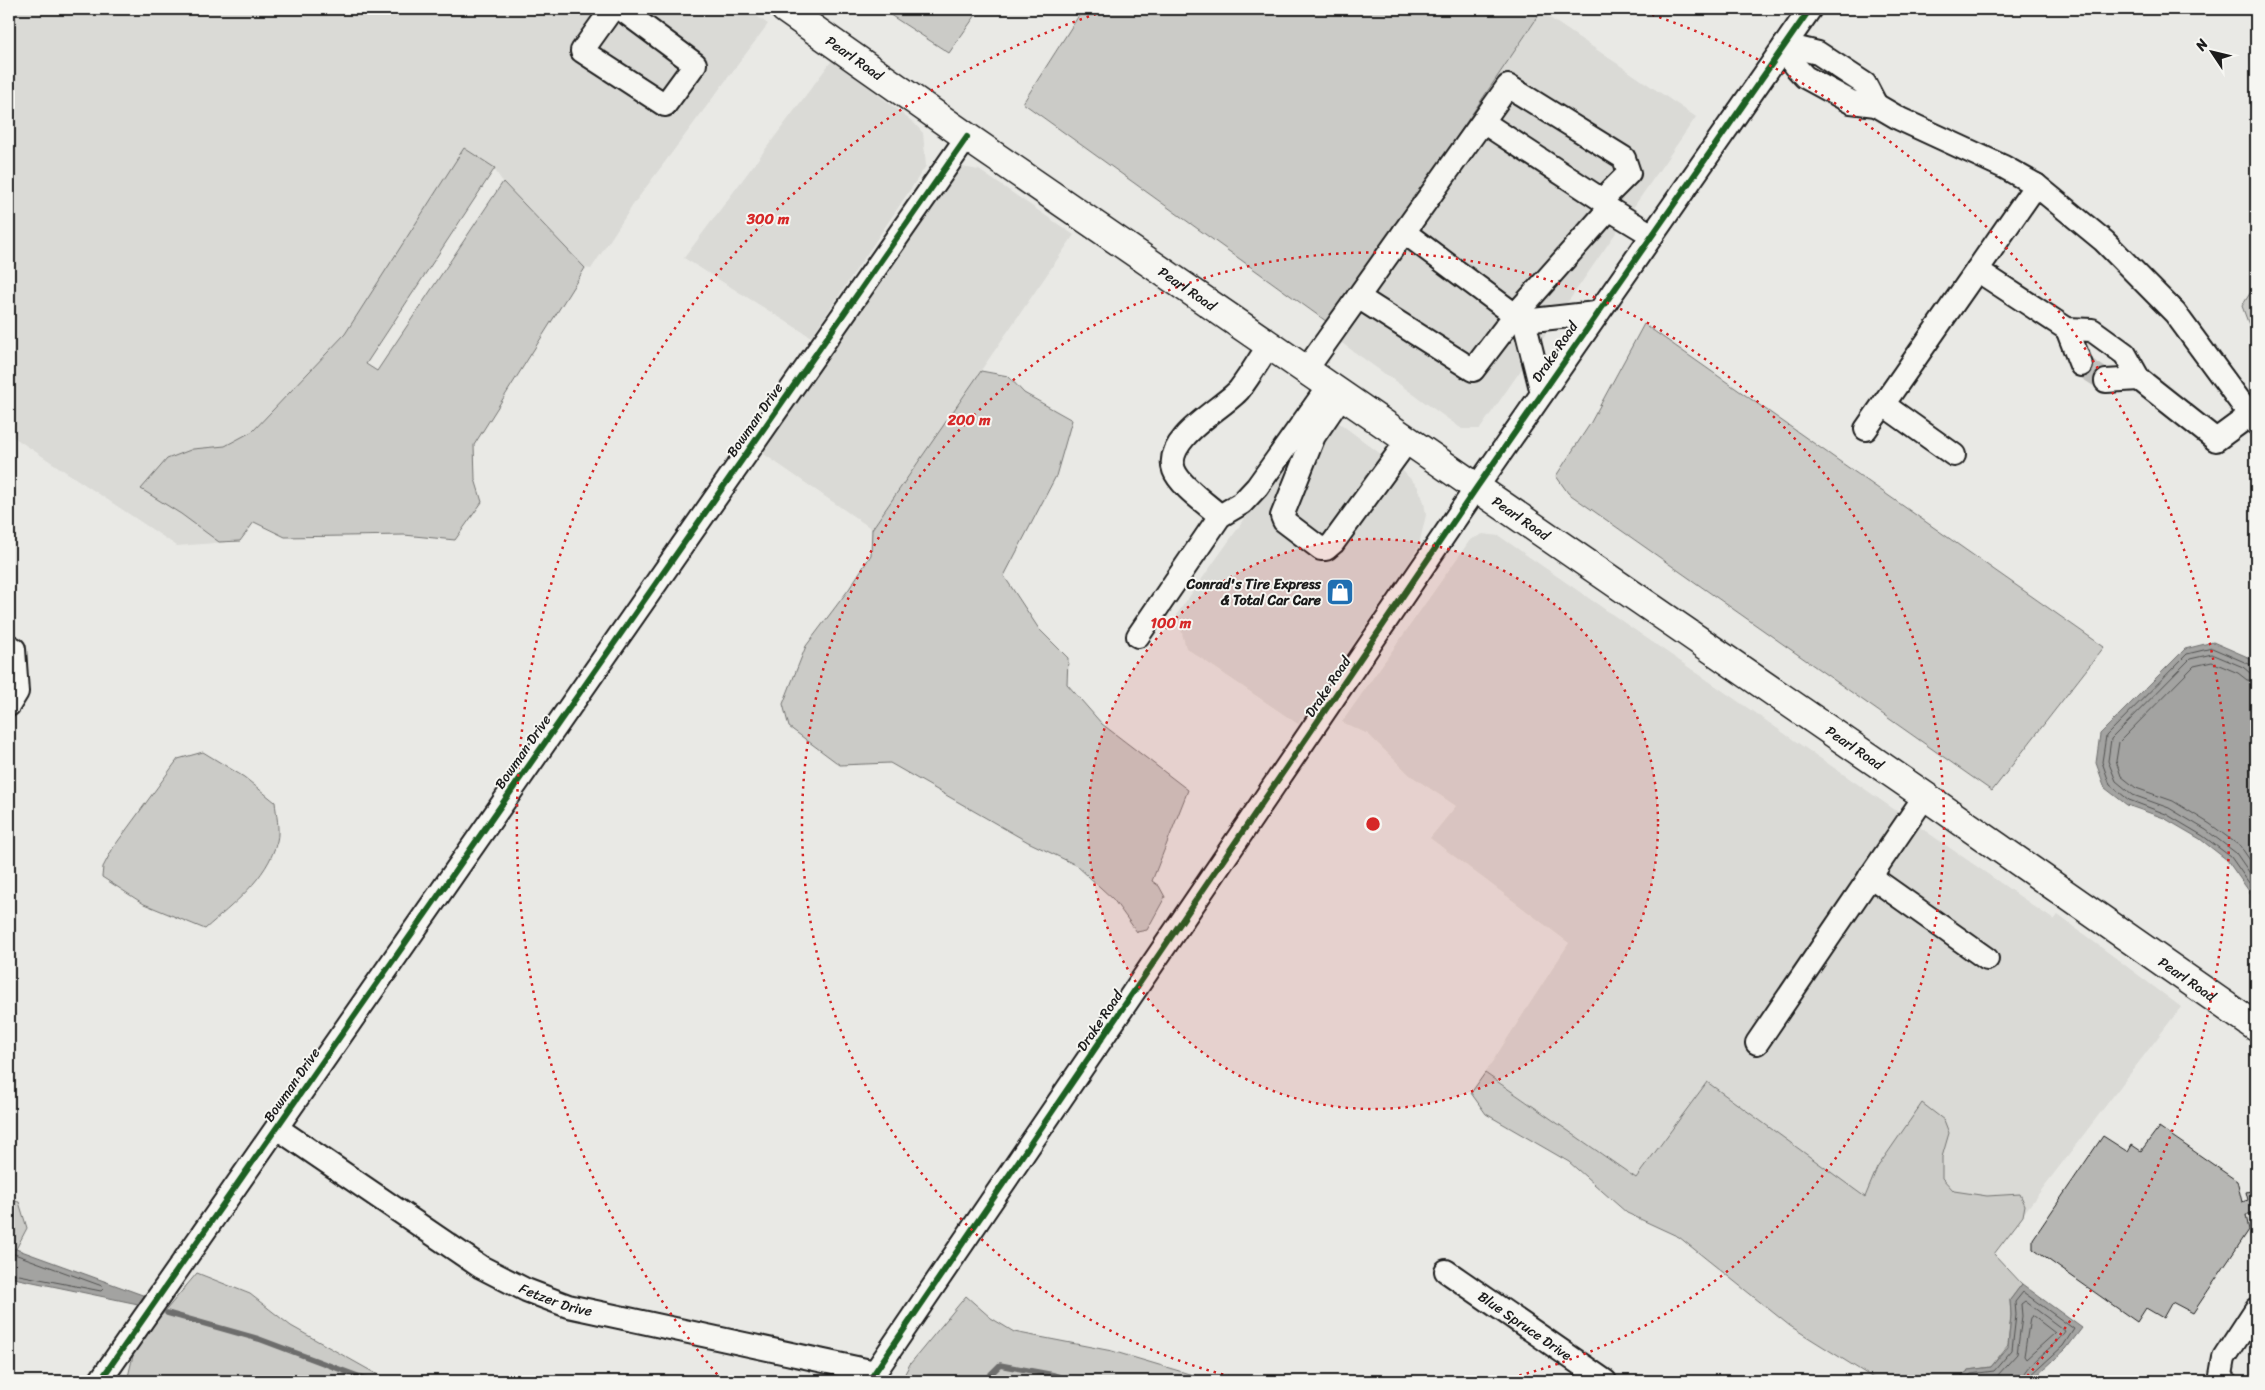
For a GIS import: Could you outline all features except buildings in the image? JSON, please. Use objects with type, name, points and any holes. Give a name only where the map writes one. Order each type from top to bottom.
[{"type":"main road","name":"Pearl Road","points":[[785,9],[966,137],[1925,796],[2256,1027]]},
{"type":"street","points":[[612,9],[582,50],[665,105],[695,64],[621,9]]},
{"type":"street","name":"Drake Road","points":[[872,1377],[1596,313],[1810,9]]},
{"type":"street","points":[[1785,46],[1818,53],[1865,84],[1876,105],[1900,119],[2004,167],[2036,185],[2104,241],[2175,313],[2253,419],[2216,440],[2139,379],[2125,354],[2092,330],[2067,330],[1978,270]]},
{"type":"street","points":[[1306,370],[1508,86],[1624,158],[1629,173],[1520,318],[1473,370],[1358,297]]},
{"type":"street","points":[[1482,122],[1652,235]]},
{"type":"street","name":"Bowman Drive","points":[[100,1381],[966,137]]},
{"type":"street","points":[[1866,429],[2036,185]]},
{"type":"street","points":[[1404,232],[1520,318],[1542,393]]},
{"type":"street","points":[[1520,318],[1596,313]]},
{"type":"street","points":[[2067,330],[2080,365]]},
{"type":"street","points":[[1220,516],[1178,479],[1173,468],[1174,459],[1184,438],[1195,426],[1237,391],[1269,345]]},
{"type":"street","points":[[2106,381],[2139,379]]},
{"type":"street","points":[[1138,636],[1220,516],[1242,503],[1257,488],[1336,391]]},
{"type":"street","points":[[1336,391],[1314,436],[1282,516],[1284,521],[1321,549],[1326,549],[1333,543],[1408,440]]},
{"type":"street","points":[[1884,405],[1954,455]]},
{"type":"street","points":[[9,646],[14,649],[17,692],[9,705]]},
{"type":"street","points":[[1757,1043],[1925,796]]},
{"type":"street","points":[[1870,876],[1987,959]]},
{"type":"street","name":"Fetzer Drive","points":[[277,1128],[481,1267],[526,1290],[568,1306],[872,1377]]},
{"type":"street","name":"Blue Spruce Drive","points":[[1446,1270],[1605,1381]]},
{"type":"street","points":[[2225,1381],[2221,1375],[2224,1358],[2256,1309]]},
{"type":"shaded area","points":[[9,9],[746,9],[768,24],[635,202],[591,269],[585,268],[503,182],[494,169],[366,364],[240,541],[177,546],[9,434]]},
{"type":"shaded area","points":[[881,9],[980,9],[949,53]]},
{"type":"shaded area","points":[[1083,9],[1536,9],[1541,12],[1330,324],[1023,103]]},
{"type":"shaded area","points":[[1541,12],[1696,117],[1480,429],[1462,429],[1325,331]]},
{"type":"shaded area","points":[[833,59],[914,123],[923,133],[926,166],[811,337],[684,258]]},
{"type":"shaded area","points":[[464,148],[495,168],[366,364],[377,371],[503,182],[585,268],[474,445],[475,479],[482,502],[455,540],[404,535],[285,537],[254,522],[240,541],[219,542],[181,514],[141,489],[167,459],[193,449],[225,446],[253,431],[345,334]]},
{"type":"shaded area","points":[[962,167],[979,170],[1074,235],[872,529],[758,450],[942,184]]},
{"type":"shaded area","points":[[2256,284],[2256,344],[2242,306]]},
{"type":"shaded area","points":[[1644,324],[2104,647],[1992,791],[1568,493],[1556,476],[1590,424]]},
{"type":"shaded area","points":[[981,371],[1008,376],[1024,393],[1072,420],[1056,476],[1004,576],[1039,629],[1068,658],[1067,684],[1102,724],[1188,790],[1152,881],[1159,886],[1165,897],[1147,930],[1137,932],[1113,899],[1076,865],[1028,842],[890,763],[840,765],[789,727],[783,704],[806,646],[849,589],[871,555],[872,529]]},
{"type":"shaded area","points":[[1322,410],[1402,470],[1418,487],[1424,502],[1426,515],[1419,545],[1408,565],[1298,724],[1186,648],[1177,614]]},
{"type":"shaded area","points":[[1483,534],[1499,536],[2054,920],[2058,915],[2181,1007],[1963,1293],[1707,1083],[1636,1178],[1485,1073],[1569,943],[1430,838],[1456,806],[1410,775],[1368,734],[1342,722],[1470,540]]},
{"type":"shaded area","points":[[203,752],[244,777],[275,802],[278,821],[277,841],[272,855],[257,879],[248,890],[205,929],[144,904],[102,877],[103,867],[113,848],[178,759]]},
{"type":"shaded area","points":[[1485,1073],[1636,1178],[1707,1082],[1865,1197],[1877,1168],[1922,1103],[1944,1120],[1949,1133],[1942,1157],[1942,1178],[1954,1191],[1987,1196],[2020,1194],[2025,1205],[2023,1216],[1994,1254],[2022,1284],[2010,1300],[2011,1315],[2008,1345],[1991,1367],[1969,1370],[1956,1381],[1878,1381],[1790,1326],[1679,1237],[1627,1213],[1569,1162],[1486,1114],[1471,1093]]},
{"type":"shaded area","points":[[9,1200],[19,1202],[27,1228],[16,1249],[9,1247]]},
{"type":"shaded area","points":[[197,1273],[250,1294],[291,1326],[380,1376],[395,1381],[127,1381],[135,1347]]},
{"type":"shaded area","points":[[966,1296],[991,1318],[1014,1332],[1112,1351],[1196,1376],[1204,1381],[901,1381],[910,1364]]},
{"type":"water","points":[[2213,642],[2250,658],[2256,665],[2256,901],[2227,860],[2200,839],[2164,818],[2127,805],[2105,788],[2096,763],[2100,734],[2185,649]]},
{"type":"water","points":[[9,1247],[148,1297],[138,1304],[9,1277]]},
{"type":"water","points":[[2022,1284],[2082,1328],[2066,1349],[2031,1381],[1956,1381],[1969,1370],[1991,1367],[2008,1347],[2011,1315],[2010,1300]]},
{"type":"waterway","points":[[167,1313],[259,1339],[371,1381]]},
{"type":"waterway","points":[[984,1381],[1000,1365],[1054,1375],[1073,1381]]},
{"type":"tunnel","points":[[2081,365],[2106,381]]},
{"type":"cycle path","points":[[869,1381],[1477,487],[1810,9]]},
{"type":"cycle path","points":[[100,1381],[967,137]]},
{"type":"place","name":"Conrad's Tire Express & Total Car Care","points":[[1340,592]]}]
